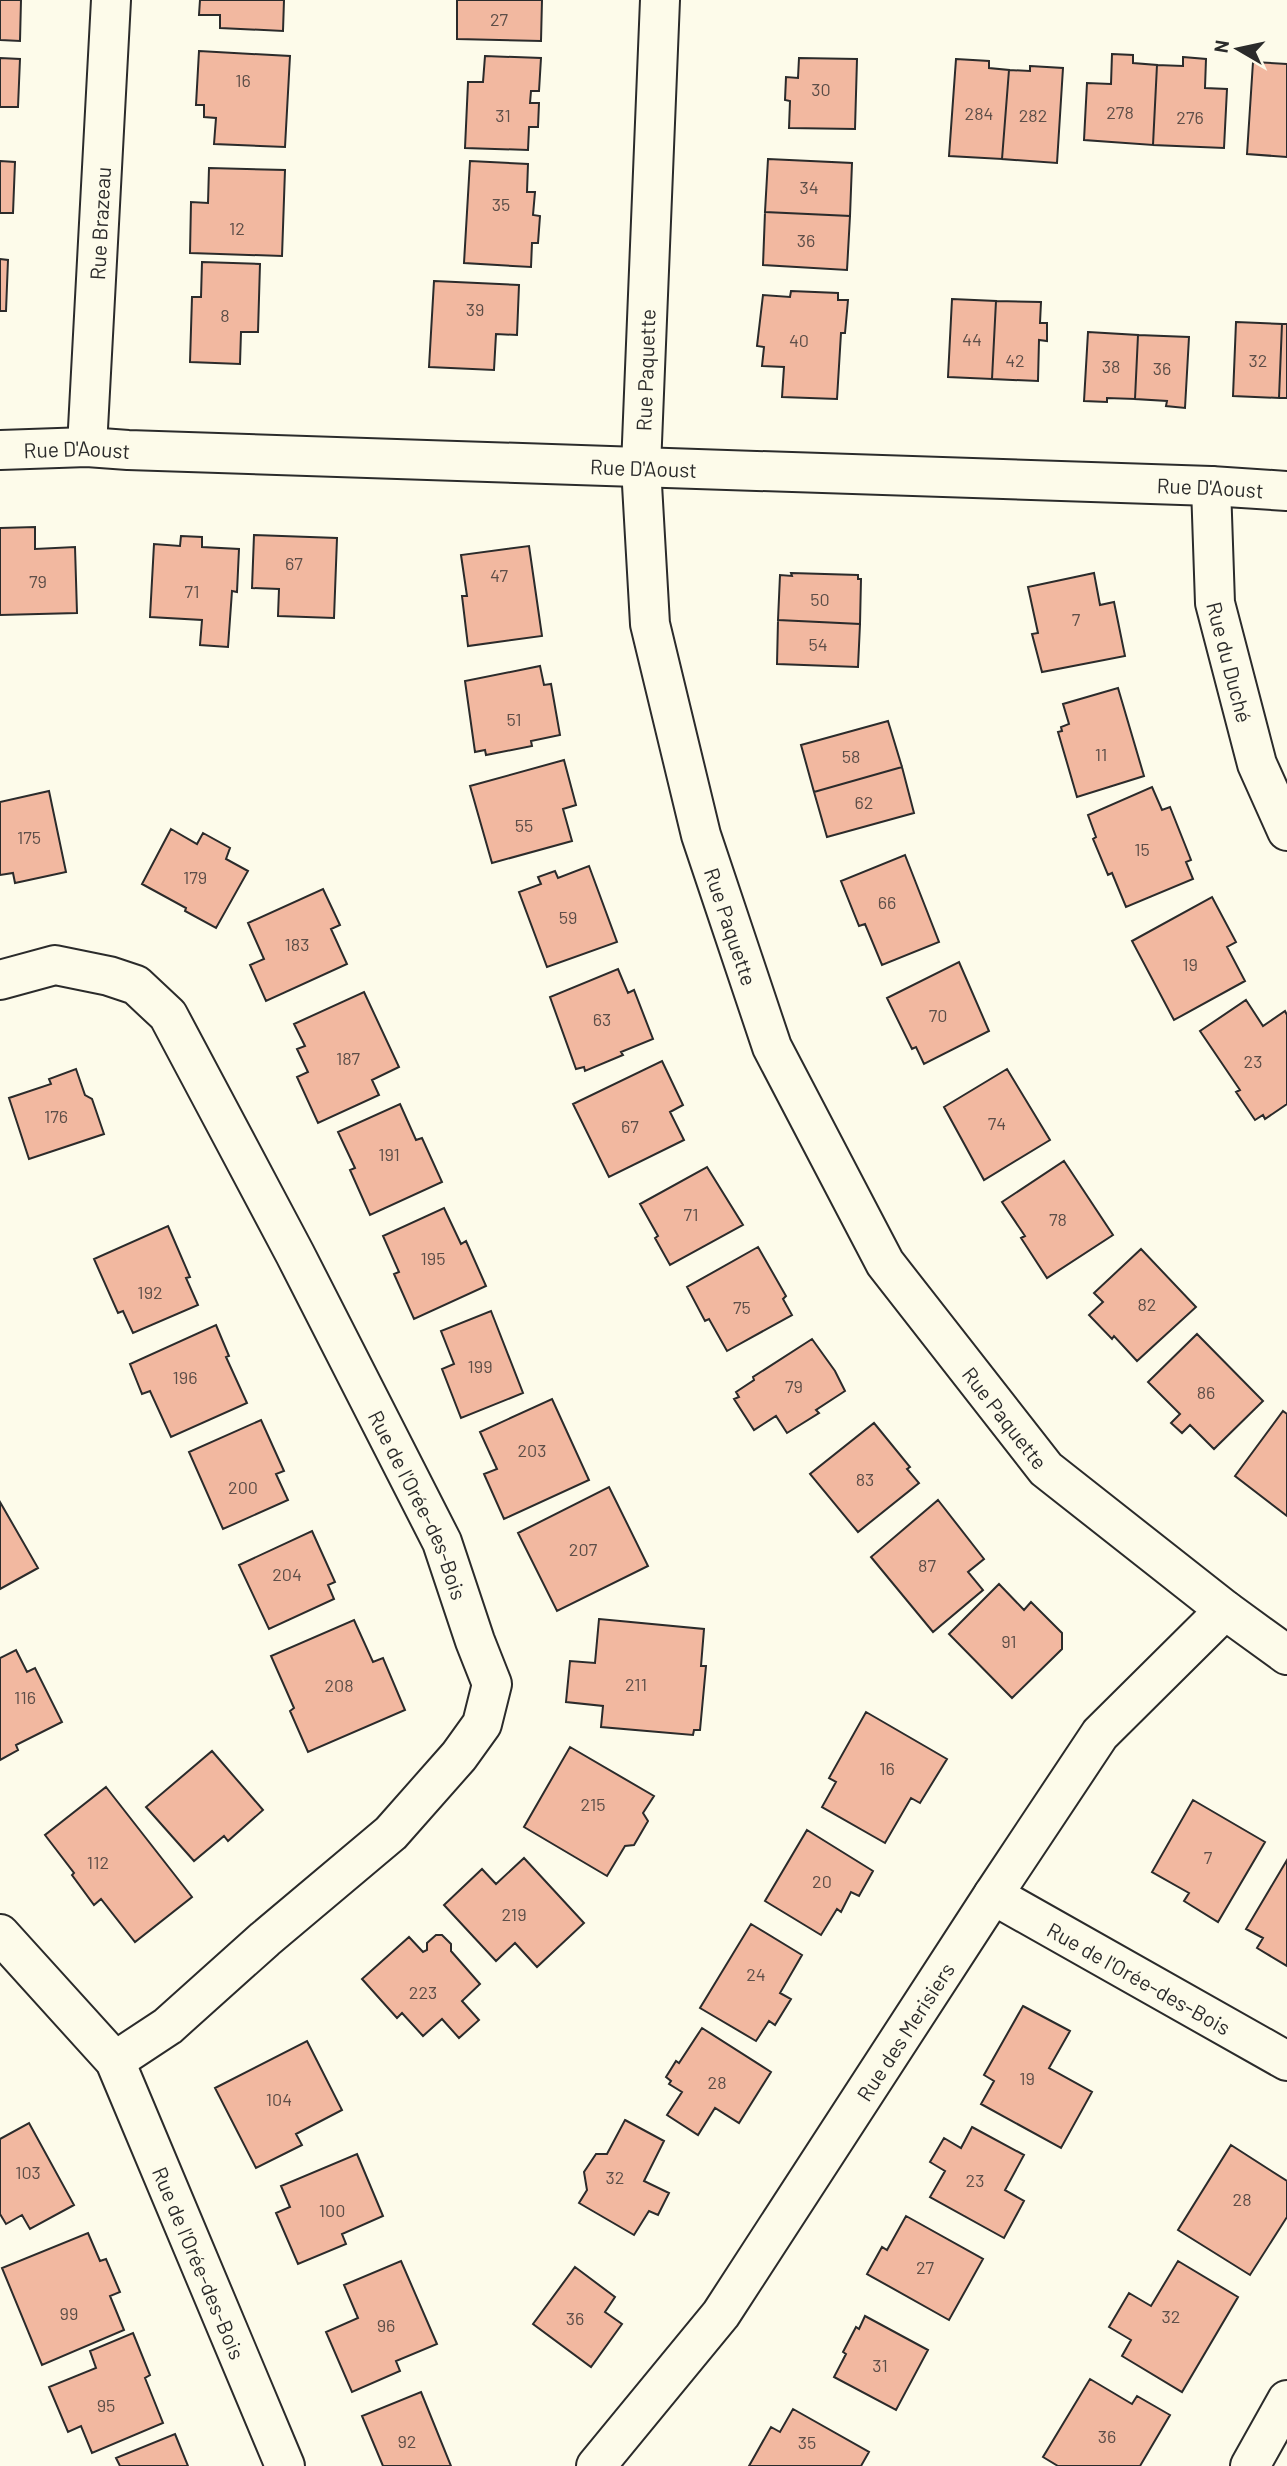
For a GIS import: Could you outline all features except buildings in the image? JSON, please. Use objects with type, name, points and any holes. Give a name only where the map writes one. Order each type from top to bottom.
[{"type":"street","name":"Rue Brazeau","points":[[87,447],[111,0]]},
{"type":"street","name":"Rue Paquette","points":[[660,0],[641,467],[650,624],[701,835],[772,1047],[885,1263],[1046,1469],[1225,1610],[1287,1655]]},
{"type":"street","name":"Rue D'Aoust","points":[[0,450],[87,447],[1211,486],[1287,491]]},
{"type":"street","name":"Rue du Duché","points":[[1211,486],[1215,603],[1257,764],[1287,831]]},
{"type":"street","name":"Rue de l'Orée-des-Bois","points":[[0,980],[55,965],[109,976],[136,985],[168,1015],[301,1266],[442,1542],[492,1684],[482,1724],[459,1756],[391,1833],[265,1939],[168,2026],[116,2061]]},
{"type":"street","name":"Rue des Merisiers","points":[[596,2466],[721,2314],[1100,1734],[1225,1610]]},
{"type":"street","name":"Rue de l'Orée-des-Bois","points":[[993,1895],[1287,2061]]},
{"type":"street","name":"Rue de l'Orée-des-Bois","points":[[0,1934],[116,2061],[285,2466]]},
{"type":"street","points":[[1250,2466],[1287,2400]]}]
